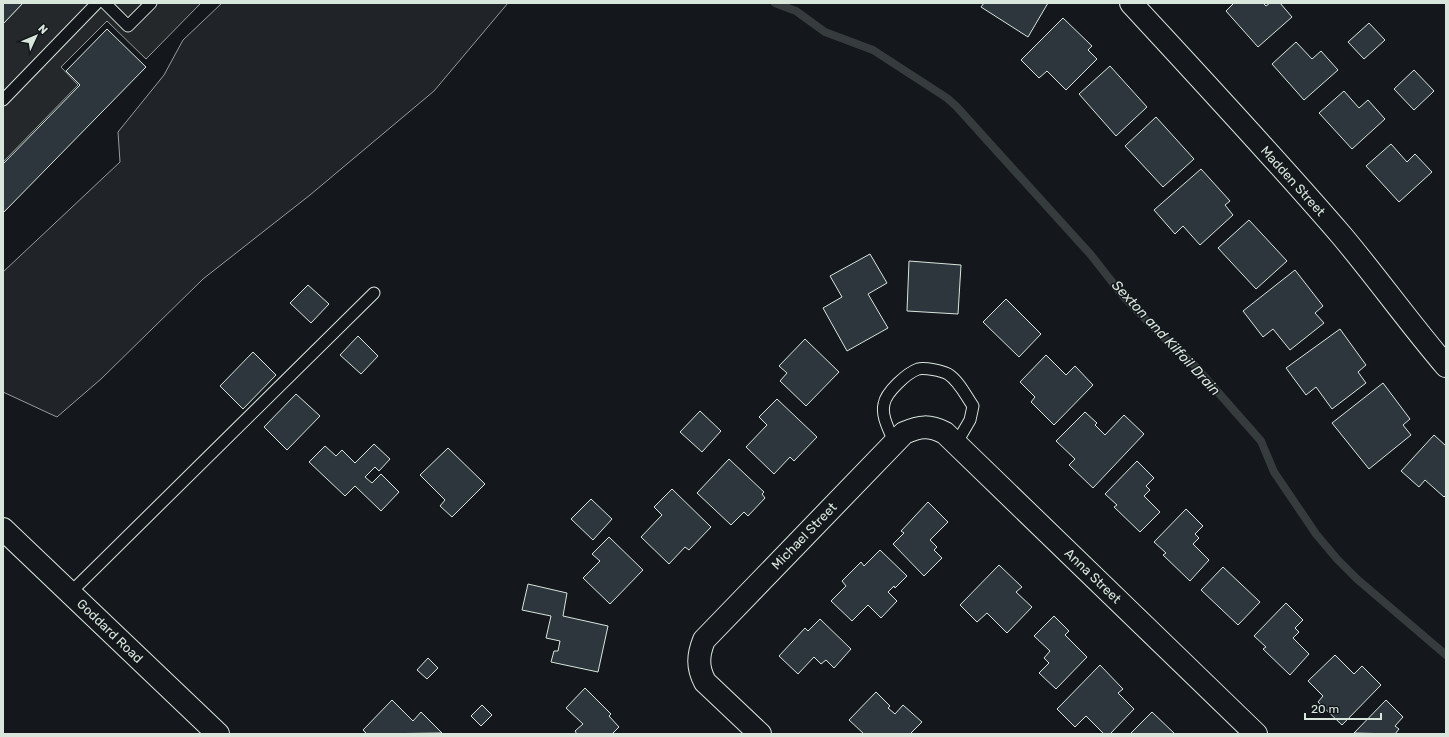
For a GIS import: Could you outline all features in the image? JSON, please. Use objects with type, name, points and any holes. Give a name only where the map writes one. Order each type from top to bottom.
[{"type":"street","name":"Madden Street","points":[[1131,3],[1312,202],[1344,239],[1446,366]]},
{"type":"street","name":"Michael Street","points":[[760,734],[705,682],[700,674],[698,660],[699,652],[704,640],[894,442],[904,433],[916,428],[925,427]]},
{"type":"street","name":"Anna Street","points":[[925,427],[937,429],[945,433],[1256,734]]},
{"type":"street","name":"Goddard Road","points":[[3,528],[218,734]]},
{"type":"lane","points":[[3,100],[98,3]]},
{"type":"lane","points":[[104,3],[128,26],[151,3]]},
{"type":"lane","points":[[70,593],[374,293]]},
{"type":"lane","points":[[894,442],[884,416],[884,403],[892,389],[906,376],[919,369],[935,370],[949,375],[973,406],[970,420],[956,444]]},
{"type":"shaded area","points":[[23,3],[201,3],[146,59],[107,21],[61,67],[78,85],[3,162],[3,24]]},
{"type":"shaded area","points":[[222,3],[508,3],[434,91],[310,195],[203,279],[101,379],[57,417],[3,392],[3,272],[120,162],[118,132],[164,75],[183,40]]},
{"type":"building","points":[[3,3],[23,3],[3,24]]},
{"type":"building","points":[[984,3],[1048,3],[1028,37],[981,7]]},
{"type":"building","points":[[1234,3],[1263,3],[1266,6],[1270,3],[1280,3],[1292,17],[1258,47],[1226,11]]},
{"type":"building","points":[[1063,18],[1092,46],[1088,50],[1097,59],[1066,90],[1047,71],[1039,78],[1021,60]]},
{"type":"building","points":[[1369,23],[1385,40],[1364,59],[1348,42]]},
{"type":"building","points":[[107,29],[146,67],[3,213],[3,164],[80,85],[66,71]]},
{"type":"building","points":[[1296,42],[1312,59],[1321,51],[1338,70],[1304,100],[1272,64]]},
{"type":"building","points":[[1110,66],[1147,107],[1116,136],[1079,94]]},
{"type":"building","points":[[1414,70],[1434,91],[1414,110],[1394,89]]},
{"type":"building","points":[[1344,91],[1359,108],[1368,100],[1385,119],[1352,149],[1319,113]]},
{"type":"building","points":[[1156,117],[1194,159],[1163,187],[1125,146]]},
{"type":"building","points":[[1391,144],[1407,162],[1415,154],[1432,172],[1399,202],[1366,166]]},
{"type":"building","points":[[1201,169],[1230,201],[1225,205],[1233,215],[1200,245],[1183,226],[1175,234],[1154,210]]},
{"type":"building","points":[[1249,220],[1287,261],[1256,289],[1218,248]]},
{"type":"building","points":[[870,254],[887,283],[868,294],[888,328],[847,351],[823,308],[842,297],[830,276]]},
{"type":"building","points":[[909,261],[961,265],[958,314],[907,311]]},
{"type":"building","points":[[1295,270],[1323,306],[1315,313],[1324,323],[1290,350],[1273,329],[1263,337],[1243,311]]},
{"type":"building","points":[[308,285],[329,304],[311,323],[290,303]]},
{"type":"building","points":[[1006,299],[1041,334],[1019,357],[983,322]]},
{"type":"building","points":[[1340,329],[1366,365],[1358,372],[1366,383],[1332,409],[1316,387],[1306,395],[1286,368]]},
{"type":"building","points":[[358,336],[378,356],[361,374],[340,355]]},
{"type":"building","points":[[805,339],[839,372],[806,406],[780,381],[787,373],[779,366]]},
{"type":"building","points":[[253,352],[276,375],[243,409],[220,386]]},
{"type":"building","points":[[1046,355],[1066,375],[1075,366],[1093,385],[1054,425],[1031,402],[1035,397],[1020,382]]},
{"type":"building","points":[[1383,383],[1410,419],[1403,425],[1411,435],[1369,469],[1332,423]]},
{"type":"building","points":[[296,394],[320,416],[287,450],[264,427]]},
{"type":"building","points":[[777,399],[817,437],[794,461],[790,457],[774,474],[746,447],[767,425],[759,417]]},
{"type":"building","points":[[700,411],[721,431],[702,452],[680,432]]},
{"type":"building","points":[[1085,412],[1097,423],[1095,425],[1105,435],[1124,415],[1144,434],[1093,488],[1069,465],[1075,459],[1056,441]]},
{"type":"building","points":[[1434,435],[1446,446],[1446,495],[1444,497],[1425,480],[1419,487],[1401,471]]},
{"type":"building","points":[[374,444],[390,459],[379,471],[375,467],[365,477],[372,483],[381,474],[399,492],[381,511],[355,486],[345,496],[309,462],[325,446],[336,456],[342,450],[355,463]]},
{"type":"building","points":[[448,448],[485,484],[452,517],[440,506],[445,500],[420,475]]},
{"type":"building","points":[[729,459],[764,492],[762,494],[765,498],[748,516],[744,512],[731,525],[697,493]]},
{"type":"building","points":[[1137,461],[1154,478],[1146,486],[1150,490],[1144,496],[1160,512],[1140,532],[1114,507],[1117,505],[1105,494]]},
{"type":"building","points":[[672,489],[711,527],[689,550],[685,547],[669,564],[641,537],[662,515],[654,507]]},
{"type":"building","points":[[591,499],[612,519],[593,540],[571,519]]},
{"type":"building","points":[[928,502],[948,522],[930,540],[937,547],[934,550],[942,558],[924,576],[893,544],[904,533],[901,531]]},
{"type":"building","points":[[1186,509],[1203,526],[1195,534],[1199,538],[1193,544],[1209,560],[1190,581],[1163,555],[1166,553],[1154,542]]},
{"type":"building","points":[[609,537],[643,570],[610,604],[583,578],[600,561],[592,554]]},
{"type":"building","points":[[880,550],[907,576],[895,588],[894,586],[888,592],[897,601],[881,618],[868,605],[852,621],[831,601],[846,586],[842,581],[861,562],[864,566]]},
{"type":"building","points":[[999,565],[1022,587],[1016,592],[1032,607],[1007,633],[987,613],[977,622],[960,605]]},
{"type":"building","points":[[1223,567],[1260,602],[1238,625],[1201,590]]},
{"type":"building","points":[[528,584],[567,593],[563,616],[608,626],[598,672],[551,662],[554,651],[558,651],[560,641],[546,638],[551,616],[522,610]]},
{"type":"building","points":[[1286,603],[1303,620],[1295,628],[1299,632],[1293,638],[1309,654],[1290,675],[1263,649],[1266,647],[1254,636]]},
{"type":"building","points":[[1054,616],[1069,631],[1065,635],[1087,657],[1056,689],[1039,673],[1049,663],[1044,658],[1050,651],[1034,636]]},
{"type":"building","points":[[820,619],[851,649],[834,668],[826,660],[821,664],[814,657],[798,674],[779,656],[805,628],[808,631]]},
{"type":"building","points":[[1335,655],[1354,674],[1362,666],[1381,685],[1342,725],[1318,702],[1323,696],[1308,681]]},
{"type":"building","points":[[428,658],[438,668],[427,679],[417,670]]},
{"type":"building","points":[[1100,665],[1123,689],[1118,693],[1134,709],[1110,734],[1104,734],[1086,716],[1075,727],[1057,709]]},
{"type":"building","points":[[585,688],[611,714],[609,716],[619,727],[612,734],[577,734],[575,731],[583,724],[566,708]]},
{"type":"building","points":[[876,692],[890,706],[888,708],[895,714],[903,705],[922,722],[910,734],[864,734],[849,720]]},
{"type":"building","points":[[392,700],[413,721],[421,712],[442,733],[367,734],[363,730]]},
{"type":"building","points":[[1386,700],[1403,717],[1395,726],[1399,729],[1395,734],[1354,733]]},
{"type":"building","points":[[482,705],[492,715],[481,726],[471,716]]},
{"type":"building","points":[[1152,712],[1175,734],[1130,734]]},
{"type":"waterway","name":"Sexton and Kilfoil Drain","points":[[775,3],[796,11],[825,32],[873,50],[947,98],[956,106],[1091,255],[1124,297],[1159,333],[1194,365],[1261,441],[1274,472],[1316,534],[1337,559],[1357,579],[1446,655]]}]
